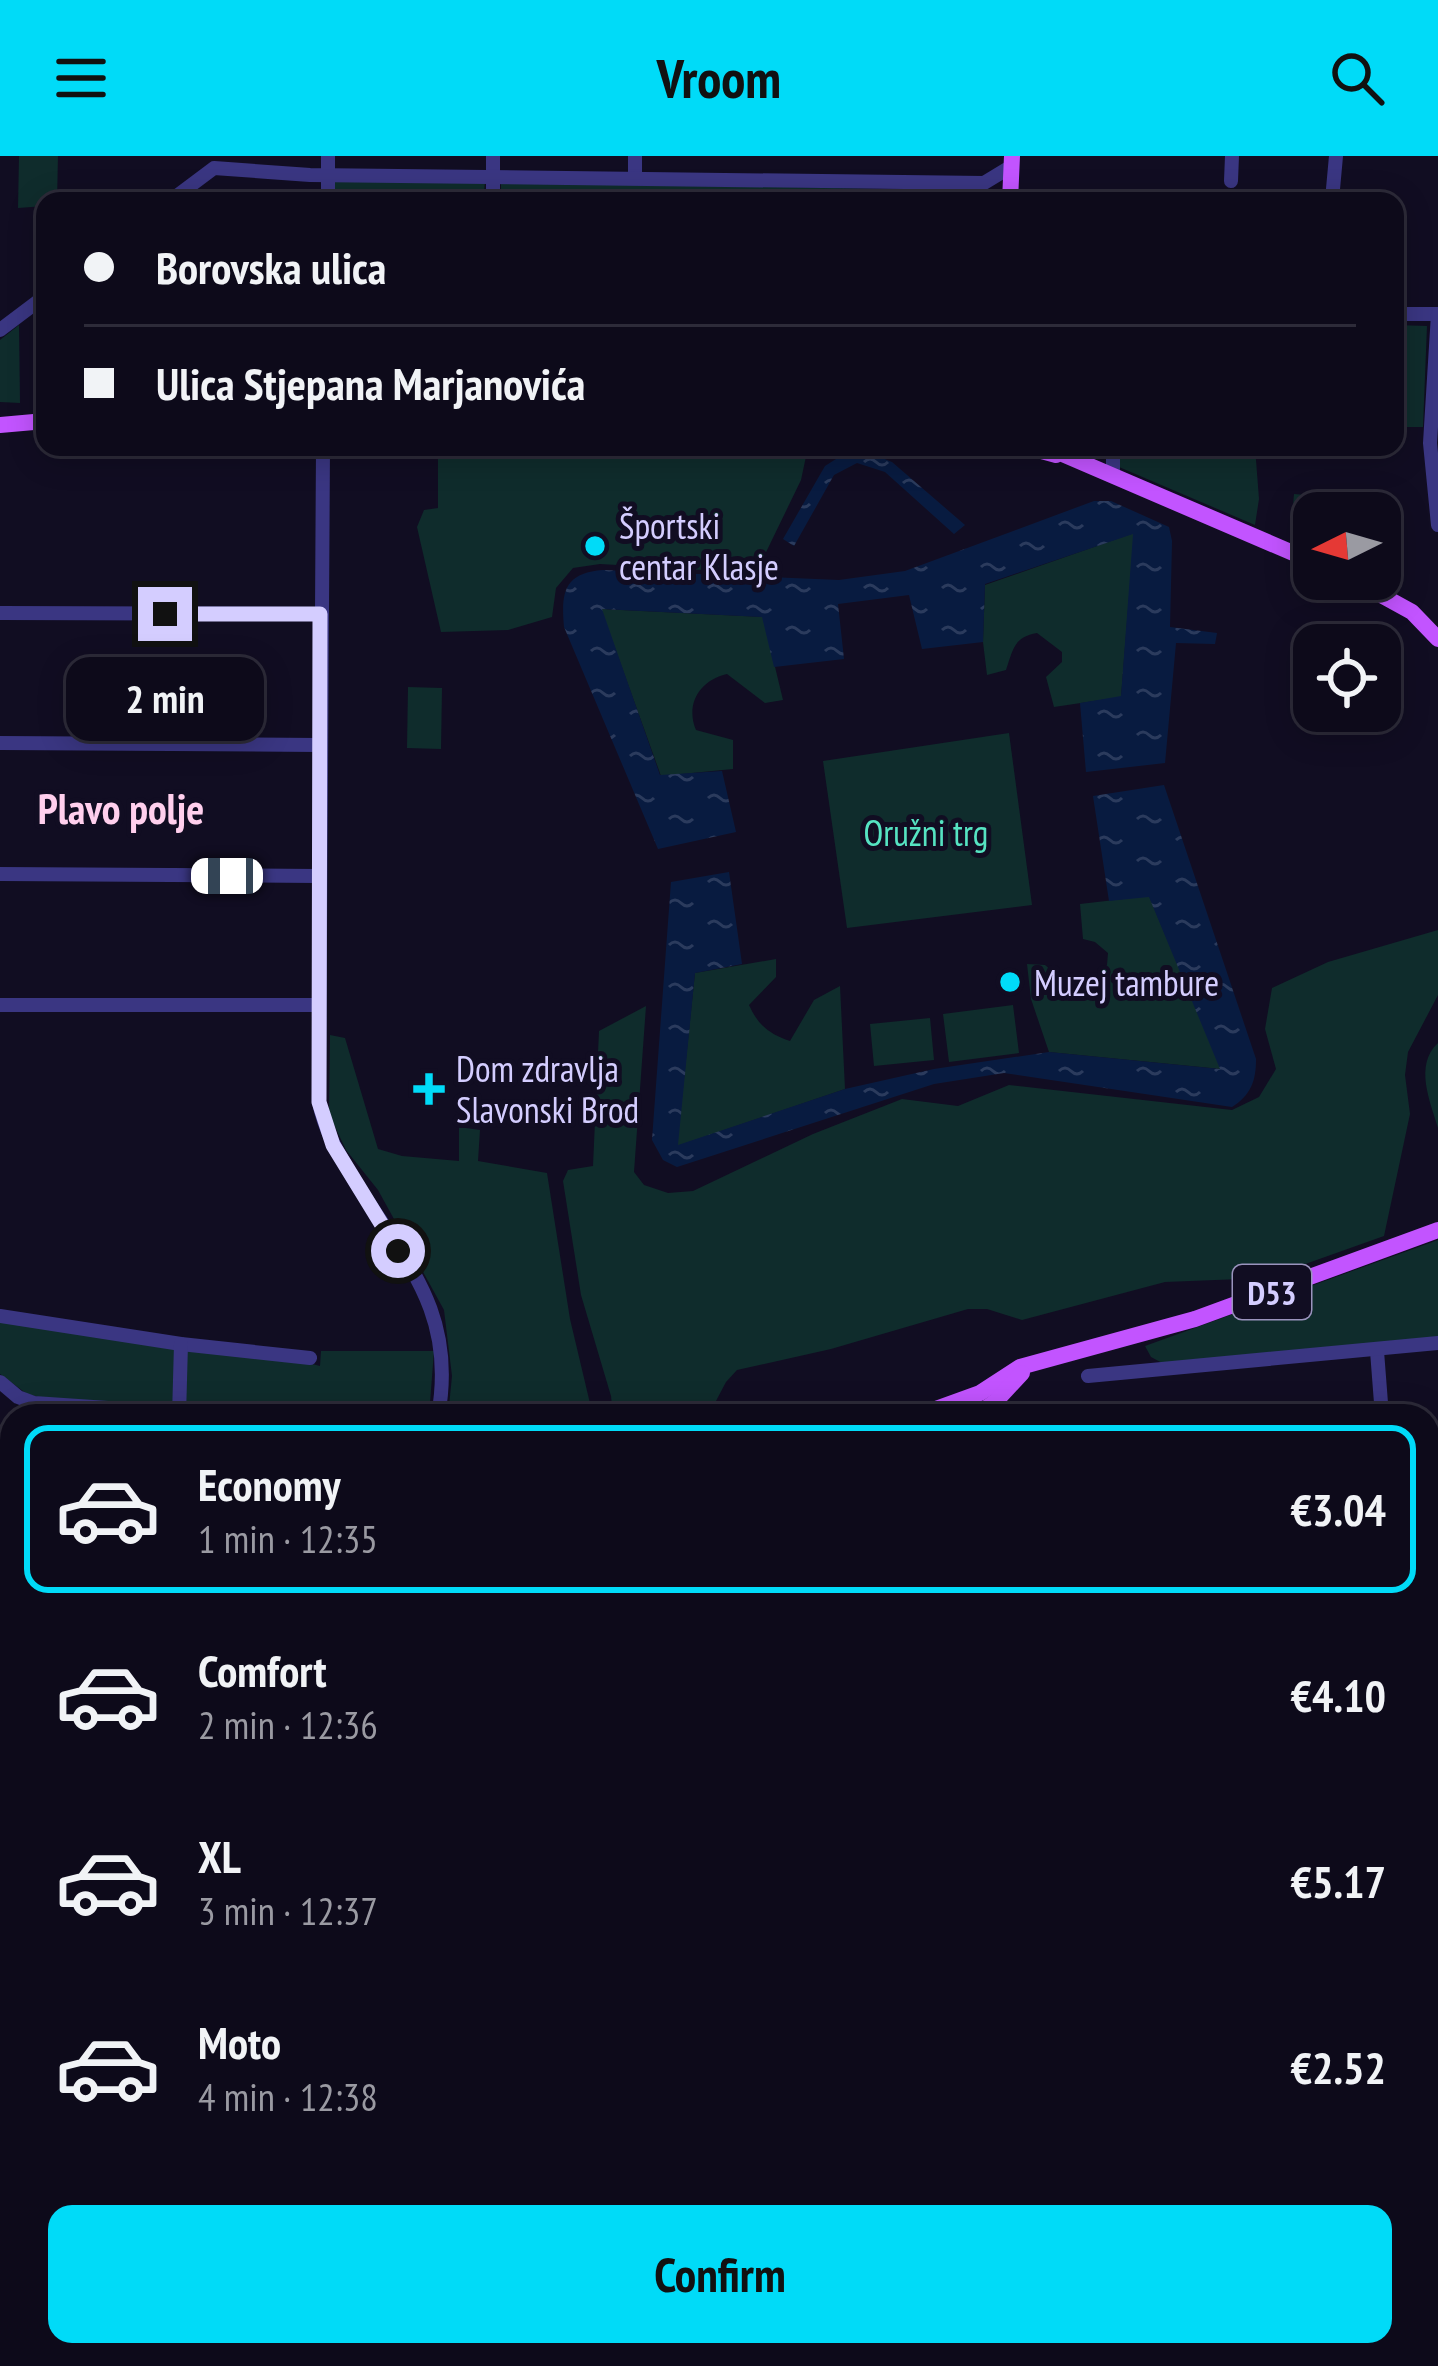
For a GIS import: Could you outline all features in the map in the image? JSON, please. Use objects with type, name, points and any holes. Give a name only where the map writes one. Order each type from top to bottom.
[{"type":"main road","points":[[1009,192],[1012,161]]},
{"type":"main road","points":[[0,415],[36,420]]},
{"type":"main road","points":[[0,424],[36,421]]},
{"type":"main road","points":[[1061,456],[1068,458]]},
{"type":"main road","points":[[1064,456],[1293,553]]},
{"type":"main road","points":[[1395,600],[1434,626]]},
{"type":"main road","name":"D53","points":[[951,1404],[972,1397],[1016,1369],[1195,1318],[1438,1230]]},
{"type":"main road","name":"D53","points":[[993,1404],[1021,1373],[1038,1363]]},
{"type":"street","points":[[328,156],[328,192]]},
{"type":"street","points":[[493,192],[494,156]]},
{"type":"street","points":[[635,156],[635,178]]},
{"type":"street","points":[[1231,181],[1232,156]]},
{"type":"street","points":[[1334,190],[1336,156]]},
{"type":"street","points":[[985,183],[1012,161]]},
{"type":"street","points":[[182,192],[214,168],[328,174],[985,183],[1000,192]]},
{"type":"street","points":[[0,330],[36,303]]},
{"type":"street","points":[[1404,314],[1438,314],[1430,442],[1438,525]]},
{"type":"street","points":[[321,456],[317,1005],[321,1112],[333,1145],[435,1316],[444,1353],[440,1404]]},
{"type":"street","points":[[1113,456],[1113,476]]},
{"type":"street","points":[[0,613],[320,614]]},
{"type":"street","points":[[0,743],[320,745]]},
{"type":"street","points":[[0,874],[318,876]]},
{"type":"street","points":[[0,1005],[317,1005]]},
{"type":"street","points":[[0,1316],[310,1358]]},
{"type":"street","points":[[1088,1376],[1438,1343]]},
{"type":"street","points":[[179,1404],[181,1344]]},
{"type":"street","points":[[1377,1351],[1381,1404]]},
{"type":"street","points":[[0,1382],[34,1403],[47,1404]]},
{"type":"green space","points":[[19,156],[58,156],[57,192],[36,192],[36,207],[18,208]]},
{"type":"green space","points":[[335,181],[485,182],[484,192],[334,192]]},
{"type":"green space","points":[[501,181],[932,190],[932,192],[501,192]]},
{"type":"green space","points":[[19,325],[20,403],[0,402],[0,340]]},
{"type":"green space","points":[[1404,325],[1427,326],[1423,427],[1404,427]]},
{"type":"green space","name":"Športski centar Klasje","points":[[438,456],[806,456],[801,480],[756,573],[600,564],[573,568],[556,588],[552,617],[508,630],[441,632],[417,527],[424,510],[438,508]]},
{"type":"green space","points":[[1118,456],[1256,456],[1259,499],[1255,525],[1119,467]]},
{"type":"green space","points":[[1134,533],[1121,697],[1054,707],[1046,677],[1062,662],[1062,652],[1037,633],[1019,641],[1006,670],[987,675],[985,585]]},
{"type":"green space","points":[[601,609],[763,617],[783,700],[765,703],[727,674],[702,688],[692,711],[696,730],[733,740],[733,769],[661,776]]},
{"type":"green space","points":[[408,687],[442,688],[441,749],[407,748]]},
{"type":"green space","name":"Oružni trg","points":[[1009,733],[1032,905],[847,928],[823,761]]},
{"type":"green space","points":[[1149,896],[1221,1069],[1049,1052],[1031,999],[1027,964],[1045,965],[1072,988],[1089,985],[1107,965],[1108,953],[1083,939],[1080,904]]},
{"type":"green space","points":[[1438,930],[1438,995],[1408,1052],[1405,1075],[1410,1114],[1384,1236],[1266,1278],[1165,1282],[1022,1320],[987,1309],[968,1309],[831,1349],[737,1370],[714,1404],[612,1404],[581,1295],[563,1181],[568,1170],[593,1166],[599,1031],[646,1006],[634,1172],[644,1185],[668,1193],[693,1191],[813,1134],[902,1099],[958,1106],[1009,1085],[1232,1110],[1259,1097],[1276,1069],[1265,1029],[1272,988],[1328,962]]},
{"type":"green space","points":[[776,959],[776,977],[749,1005],[752,1012],[765,1028],[790,1041],[814,1000],[840,986],[845,1089],[677,1146],[695,973]]},
{"type":"green space","points":[[1013,1005],[1019,1053],[949,1062],[943,1014]]},
{"type":"green space","points":[[930,1018],[934,1060],[874,1066],[870,1024]]},
{"type":"green space","points":[[330,1035],[345,1038],[378,1149],[459,1161],[459,1127],[480,1130],[478,1161],[547,1173],[570,1319],[590,1404],[449,1404],[452,1376],[444,1310],[378,1190],[346,1150],[329,1114]]},
{"type":"green space","points":[[1438,1043],[1438,1128],[1425,1072]]},
{"type":"green space","points":[[1438,1240],[1438,1338],[1164,1364],[1151,1357],[1145,1346]]},
{"type":"green space","points":[[0,1320],[320,1366],[321,1351],[434,1351],[430,1404],[125,1404],[43,1398],[27,1394],[0,1374]]},
{"type":"water","points":[[841,456],[877,456],[892,462],[965,525],[954,534],[885,472],[857,463],[834,475],[794,546],[783,539],[825,466]]},
{"type":"water","points":[[1094,501],[1111,501],[1169,527],[1170,627],[1217,633],[1215,644],[1176,643],[1165,763],[1086,772],[1080,703],[1121,696],[1133,534],[985,584],[983,642],[922,649],[909,595],[838,604],[844,659],[774,667],[762,617],[602,609],[660,775],[722,771],[736,832],[658,849],[564,627],[563,604],[573,580],[603,570],[839,580],[905,571]]},
{"type":"water","points":[[1164,785],[1256,1059],[1251,1087],[1232,1107],[1004,1073],[934,1084],[677,1167],[663,1160],[652,1140],[671,882],[729,872],[742,964],[695,973],[678,1145],[845,1089],[934,1069],[1049,1052],[1220,1069],[1149,897],[1109,901],[1093,796]]},
{"type":"place","name":"Športski centar Klasje","points":[[595,546]]},
{"type":"place","name":"Muzej tambure","points":[[1010,982]]},
{"type":"place","name":"Dom zdravlja Slavonski Brod","points":[[429,1089]]},
{"type":"district","name":"Plavo polje","points":[[121,808]]},
{"type":"route","points":[[165,614],[320,614],[319,1102],[333,1145],[398,1251]]}]
